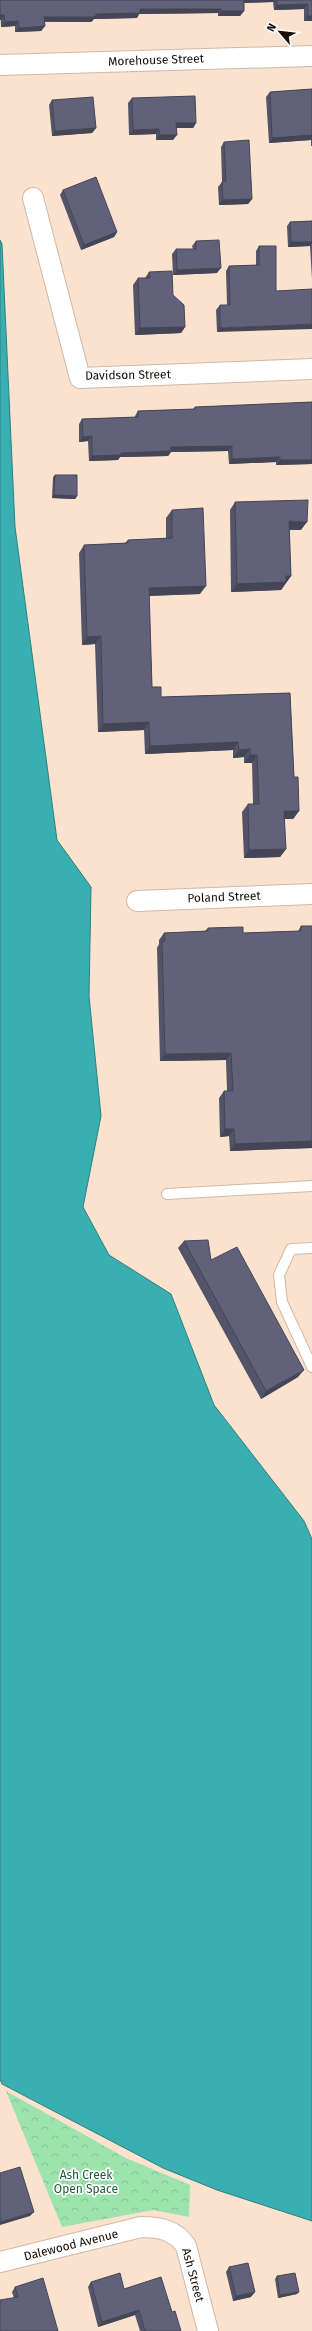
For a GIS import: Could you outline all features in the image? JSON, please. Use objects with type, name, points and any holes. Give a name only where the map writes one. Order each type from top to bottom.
[{"type":"street","name":"Morehouse Street","points":[[0,65],[312,56]]},
{"type":"street","name":"Davidson Street","points":[[34,198],[80,378],[312,369]]},
{"type":"street","name":"Poland Street","points":[[136,901],[312,894]]},
{"type":"street","name":"Dalewood Avenue","points":[[0,2262],[141,2227]]},
{"type":"street","name":"Ash Street","points":[[141,2227],[160,2228],[180,2238],[186,2246],[208,2331]]},
{"type":"lane","points":[[167,1194],[312,1186]]},
{"type":"lane","points":[[312,1248],[291,1249],[279,1275],[282,1302],[312,1367]]},
{"type":"green space","name":"Ash Creek Open Space","points":[[6,2091],[126,2158],[190,2185],[189,2217],[153,2210],[62,2227]]},
{"type":"water","points":[[0,240],[2,244],[15,527],[57,840],[91,887],[89,996],[101,1116],[83,1207],[109,1255],[171,1294],[214,1405],[304,1521],[312,1539],[312,2221],[217,2190],[163,2168],[2,2084],[0,2079]]},
{"type":"building","points":[[0,0],[244,0],[244,11],[221,11],[221,9],[140,9],[140,13],[97,14],[94,17],[44,17],[45,26],[19,28],[18,21],[5,22],[4,15],[0,15]]},
{"type":"building","points":[[277,0],[312,0],[312,16],[308,16],[308,4],[277,5]]},
{"type":"building","points":[[312,89],[312,135],[272,138],[270,92]]},
{"type":"building","points":[[195,96],[196,123],[176,123],[177,135],[160,135],[159,129],[133,130],[132,98]]},
{"type":"building","points":[[93,97],[96,128],[55,131],[52,100]]},
{"type":"building","points":[[249,140],[252,199],[223,200],[222,182],[226,181],[224,142]]},
{"type":"building","points":[[96,177],[117,232],[84,245],[63,190]]},
{"type":"building","points":[[312,221],[312,242],[291,242],[290,222]]},
{"type":"building","points":[[219,240],[221,268],[177,270],[176,249],[196,249],[196,241]]},
{"type":"building","points":[[259,246],[276,246],[276,291],[312,289],[312,324],[220,328],[220,305],[230,305],[229,266],[259,265]]},
{"type":"building","points":[[172,271],[173,295],[184,305],[185,327],[140,328],[138,278],[150,278],[149,272]]},
{"type":"building","points":[[312,402],[312,460],[280,460],[280,457],[232,459],[232,446],[171,447],[171,451],[92,456],[92,436],[83,437],[82,419],[138,417],[138,411]]},
{"type":"building","points":[[55,475],[77,475],[77,496],[54,495]]},
{"type":"building","points":[[308,500],[307,522],[289,521],[291,576],[286,576],[286,582],[237,584],[235,502]]},
{"type":"building","points":[[203,508],[206,586],[149,588],[152,687],[161,687],[161,697],[290,693],[294,777],[298,777],[299,811],[284,811],[286,849],[249,850],[248,804],[259,804],[257,755],[250,755],[250,749],[239,750],[238,742],[150,746],[149,722],[103,724],[101,636],[87,637],[84,545],[128,543],[128,540],[172,538],[172,510]]},
{"type":"building","points":[[301,926],[312,926],[312,1141],[235,1144],[234,1129],[225,1129],[224,1091],[233,1091],[231,1053],[165,1054],[162,941],[165,941],[164,933],[208,931],[208,928],[243,927],[243,933],[301,931]]},
{"type":"building","points":[[208,1240],[211,1260],[237,1247],[304,1370],[266,1391],[184,1241]]},
{"type":"building","points":[[20,2167],[34,2212],[0,2222],[0,2173]]},
{"type":"building","points":[[248,2263],[255,2292],[236,2296],[229,2267]]},
{"type":"building","points":[[120,2273],[124,2289],[161,2277],[172,2312],[175,2311],[181,2331],[145,2331],[139,2310],[102,2322],[91,2282]]},
{"type":"building","points":[[295,2273],[299,2292],[280,2295],[277,2276]]},
{"type":"building","points":[[43,2278],[58,2331],[0,2331],[0,2300],[18,2297],[15,2287]]}]
